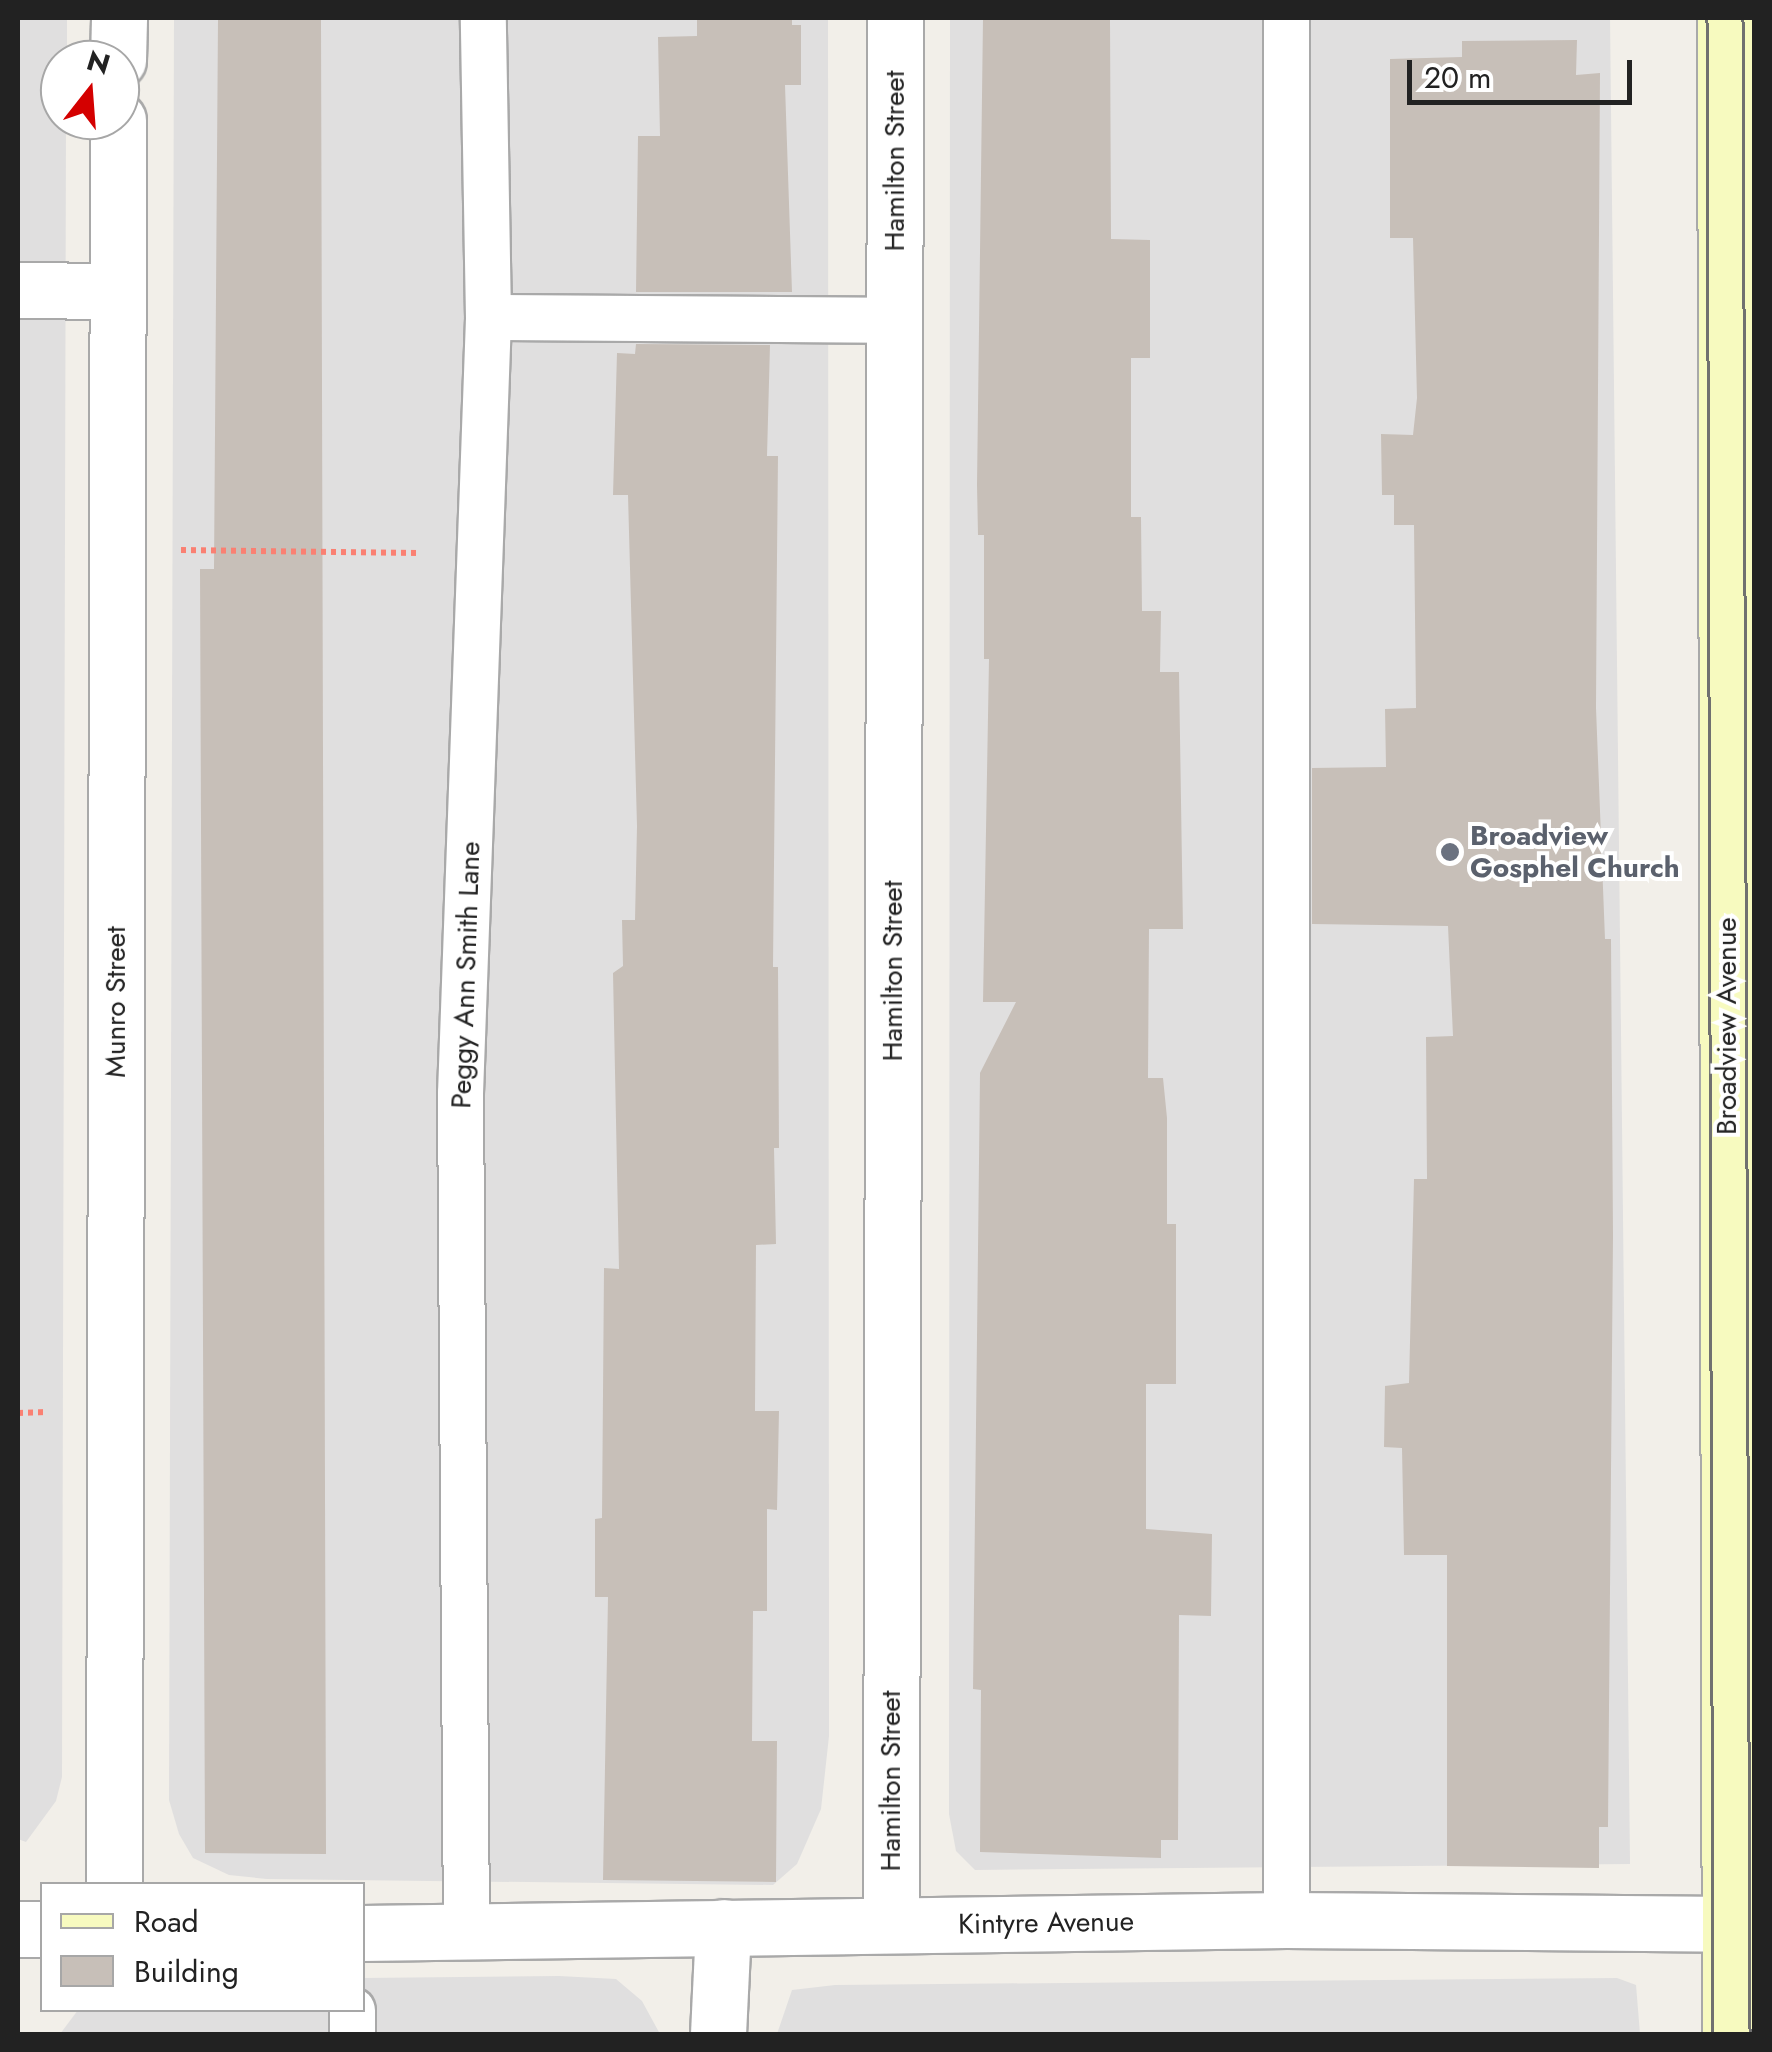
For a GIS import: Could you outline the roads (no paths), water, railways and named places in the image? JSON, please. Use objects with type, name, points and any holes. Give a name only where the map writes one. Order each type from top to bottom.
[{"type":"main road","name":"Broadview Avenue","points":[[1725,18],[1742,1831],[1730,1924],[1730,2034]]},
{"type":"street","name":"Hamilton Street","points":[[890,1925],[895,18]]},
{"type":"street","name":"Munro Street","points":[[114,1882],[118,140]]},
{"type":"street","points":[[18,290],[117,291]]},
{"type":"street","name":"Kintyre Avenue","points":[[365,1933],[1286,1920],[1730,1924]]},
{"type":"street","points":[[718,2034],[723,1927]]},
{"type":"lane","name":"Peggy Ann Smith Lane","points":[[466,1932],[460,1093],[488,317],[483,18]]},
{"type":"lane","points":[[1286,18],[1286,1920]]},
{"type":"lane","points":[[488,317],[895,320]]},
{"type":"tram line","points":[[1707,18],[1713,2034]]},
{"type":"tram line","points":[[1743,18],[1750,2034]]},
{"type":"place","name":"Broadview Gosphel Church","points":[[1450,852]]}]
